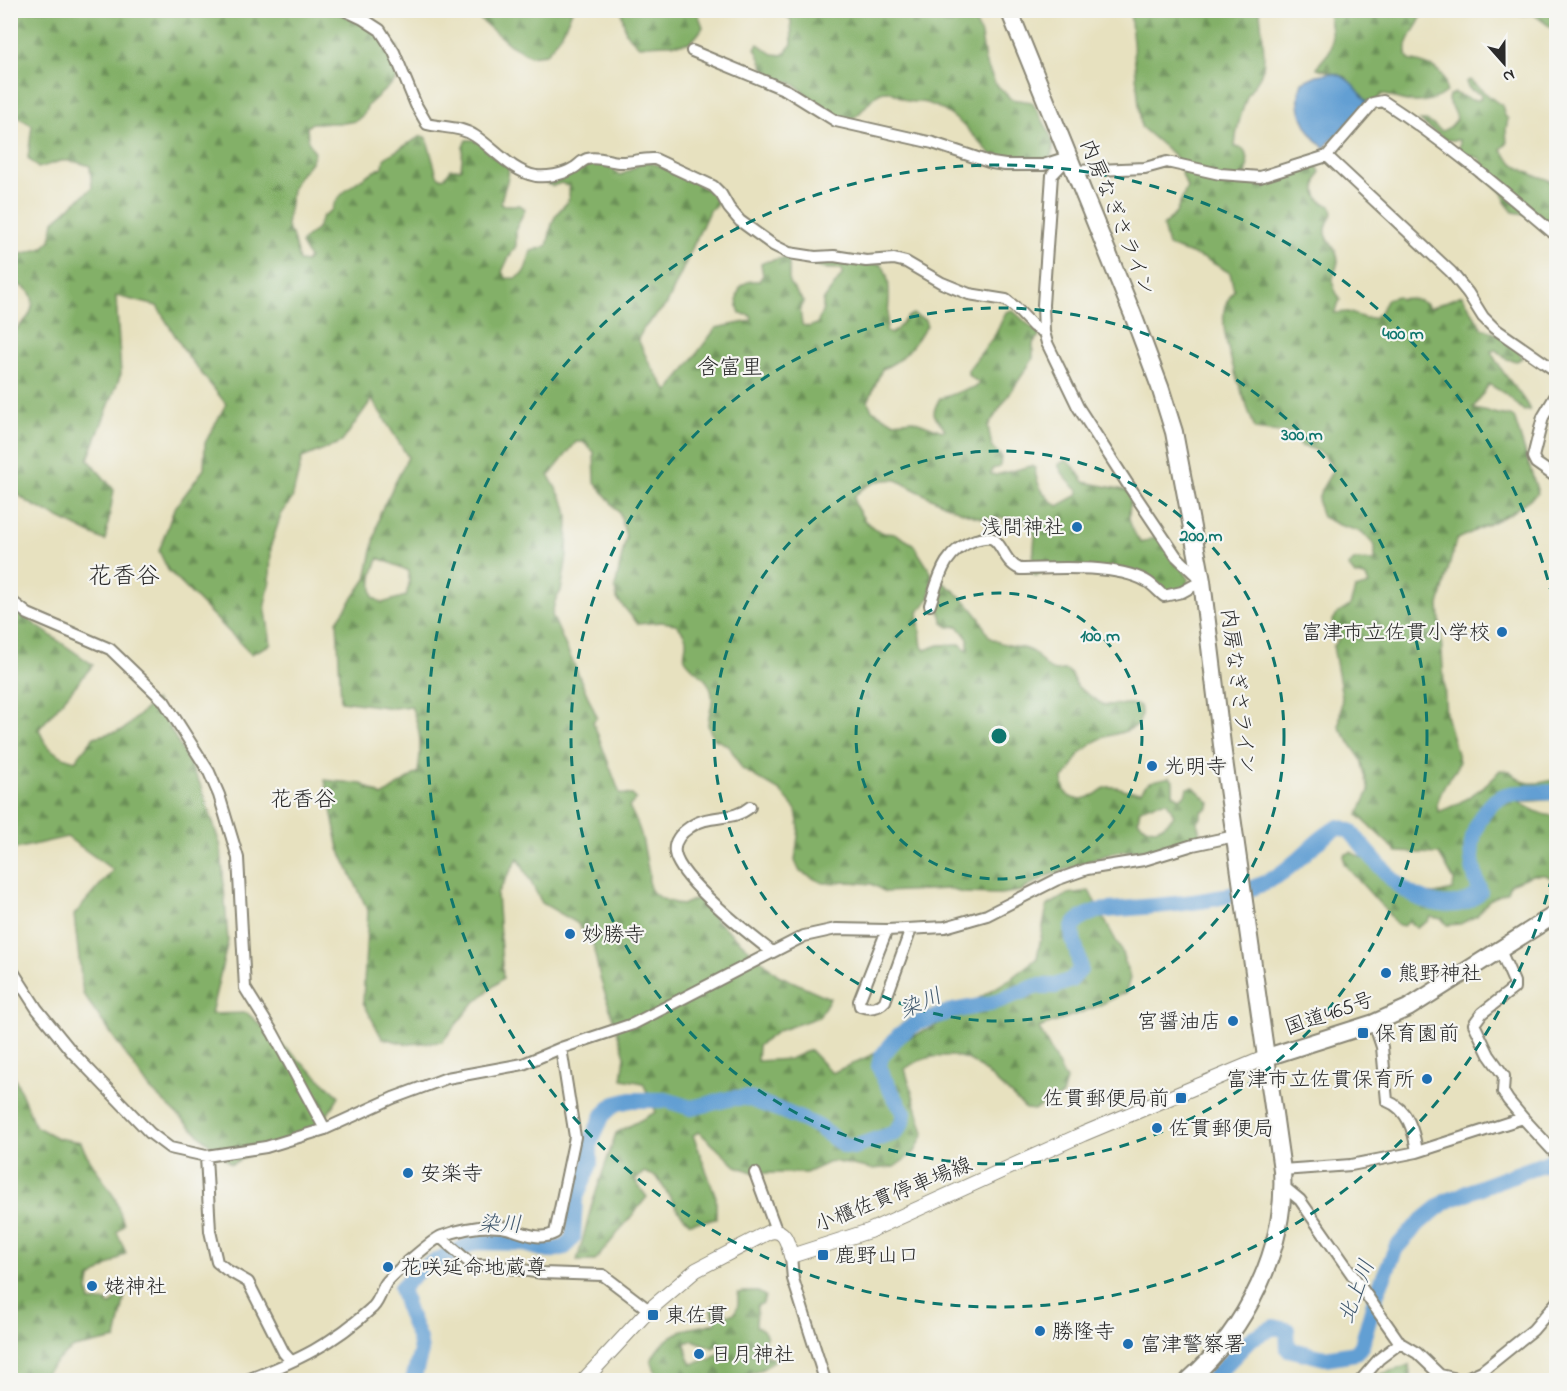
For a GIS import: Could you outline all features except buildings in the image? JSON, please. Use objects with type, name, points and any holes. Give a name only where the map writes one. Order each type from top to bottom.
[{"type":"highway","name":"内房なぎさライン","points":[[1009,10],[1133,315],[1171,421],[1202,581],[1283,1178],[1279,1229],[1259,1284],[1233,1332],[1205,1366],[1189,1380]]},
{"type":"highway","name":"国道465号","points":[[1267,1057],[1374,1023],[1408,1008],[1557,914]]},
{"type":"main road","name":"小櫃佐貫停車場線","points":[[791,1256],[869,1231],[1083,1134],[1267,1057]]},
{"type":"main road","points":[[584,1380],[649,1310],[696,1270],[776,1230],[784,1236],[791,1256]]},
{"type":"street","points":[[344,10],[380,30],[394,52],[416,105],[427,124],[457,128],[474,135],[525,173],[539,176],[560,174],[592,158],[617,162],[655,159],[713,186],[740,221],[773,245],[789,253],[866,261],[894,259],[906,262],[942,283],[969,294],[1006,300],[1033,326],[1044,332]]},
{"type":"street","points":[[692,51],[786,90],[836,121],[933,143],[992,163],[1005,165],[1071,164],[1145,168],[1167,162],[1220,174],[1260,177],[1327,156],[1373,103],[1383,101],[1411,119],[1496,184],[1552,232],[1557,233]]},
{"type":"street","points":[[1327,156],[1451,272],[1483,317],[1494,328],[1557,371]]},
{"type":"street","points":[[930,605],[936,592],[936,580],[958,549],[968,543],[989,538],[995,540],[1012,566],[1020,569],[1095,568],[1119,572],[1146,581],[1164,596],[1182,592],[1202,581],[1176,556],[1078,407],[1051,353],[1044,332],[1043,306],[1053,175],[1071,164]]},
{"type":"street","points":[[1557,395],[1543,417],[1533,457],[1536,463],[1557,477]]},
{"type":"street","points":[[10,600],[28,614],[110,649],[164,701],[209,772],[219,795],[238,858],[245,988],[273,1033],[325,1129]]},
{"type":"street","points":[[750,807],[736,816],[705,819],[692,825],[680,836],[675,845],[675,856],[702,892],[771,951]]},
{"type":"street","points":[[10,966],[37,1009],[65,1044],[150,1133],[170,1148],[206,1156],[266,1147],[325,1129],[393,1098],[447,1078],[523,1064],[561,1048],[633,1024],[804,936],[836,929],[887,930],[945,927],[987,915],[1056,880],[1087,869],[1144,860],[1193,845],[1235,836]]},
{"type":"street","points":[[887,930],[859,1001],[861,1006],[875,1008],[881,1006],[885,1000],[911,929]]},
{"type":"street","points":[[1500,950],[1514,982],[1514,988],[1482,1013],[1474,1024],[1489,1055],[1504,1076],[1503,1092],[1523,1118],[1556,1153]]},
{"type":"street","points":[[1374,1023],[1382,1047],[1387,1101],[1396,1105],[1407,1116],[1415,1135],[1418,1152]]},
{"type":"street","points":[[247,1380],[317,1351],[376,1304],[385,1285],[397,1270],[442,1238],[464,1229],[486,1227],[504,1227],[540,1237],[555,1233],[575,1137],[561,1048]]},
{"type":"street","points":[[1523,1118],[1418,1152],[1283,1178],[1391,1328],[1400,1344],[1418,1353],[1440,1375],[1462,1380],[1482,1371],[1533,1330],[1557,1303]]},
{"type":"street","points":[[206,1156],[210,1231],[217,1262],[248,1282],[284,1353],[291,1362]]},
{"type":"street","points":[[755,1173],[776,1230]]},
{"type":"street","points":[[442,1238],[470,1263],[477,1265],[543,1273],[603,1275],[649,1310]]},
{"type":"street","points":[[791,1256],[793,1279],[825,1380]]},
{"type":"street","points":[[1361,1380],[1379,1359],[1400,1344]]},
{"type":"green space","points":[[11,10],[335,11],[370,28],[398,47],[399,74],[396,80],[368,105],[364,114],[356,121],[312,123],[307,127],[308,140],[315,153],[292,190],[287,224],[299,261],[306,262],[309,258],[301,244],[304,239],[316,230],[323,216],[332,210],[339,197],[369,174],[383,167],[384,159],[389,155],[421,136],[425,137],[440,178],[445,177],[451,169],[461,169],[466,140],[476,140],[492,156],[508,166],[509,171],[501,205],[520,205],[525,209],[516,229],[516,246],[502,272],[506,278],[521,275],[531,251],[547,246],[553,220],[568,202],[569,186],[561,183],[553,186],[547,184],[550,179],[588,162],[603,161],[619,175],[644,161],[664,167],[671,173],[683,175],[703,188],[711,188],[719,199],[709,211],[667,304],[644,328],[638,339],[649,363],[668,392],[716,328],[751,321],[752,317],[749,315],[740,314],[737,301],[739,290],[746,283],[759,281],[763,275],[761,264],[784,257],[789,258],[789,283],[804,302],[800,310],[802,325],[809,327],[817,324],[823,309],[823,301],[842,275],[842,269],[822,268],[811,264],[820,259],[881,264],[888,278],[889,306],[886,331],[891,334],[913,314],[925,320],[927,326],[908,351],[897,361],[882,369],[868,402],[872,410],[893,422],[913,420],[942,431],[945,429],[934,412],[940,398],[975,388],[979,383],[968,375],[968,370],[995,335],[1006,312],[1012,310],[1040,335],[1033,343],[1033,359],[988,426],[992,447],[1001,456],[1000,467],[992,469],[991,474],[996,475],[1031,466],[1035,468],[1042,490],[1058,506],[1078,495],[1079,491],[1062,473],[1058,465],[1066,460],[1084,482],[1129,491],[1129,519],[1137,537],[1141,543],[1162,534],[1188,578],[1187,586],[1171,597],[1117,570],[1040,573],[1036,576],[1032,572],[1035,535],[1025,520],[974,516],[897,480],[879,481],[862,489],[854,498],[855,505],[865,521],[875,529],[884,533],[896,534],[913,544],[932,574],[930,598],[918,612],[922,647],[925,650],[939,645],[960,644],[968,651],[968,639],[958,626],[949,627],[943,623],[937,601],[939,583],[944,583],[972,609],[991,638],[1029,650],[1052,670],[1068,671],[1078,687],[1104,705],[1140,706],[1141,715],[1135,727],[1096,741],[1080,754],[1070,772],[1063,778],[1063,786],[1068,796],[1083,799],[1108,787],[1142,791],[1150,783],[1170,777],[1173,781],[1173,794],[1180,798],[1184,796],[1188,788],[1194,787],[1210,803],[1209,807],[1201,812],[1201,818],[1197,821],[1201,839],[1157,849],[1115,852],[1047,876],[1021,891],[1000,894],[963,893],[948,889],[885,892],[872,884],[823,883],[800,872],[795,861],[799,828],[796,810],[780,791],[742,769],[729,746],[713,738],[708,725],[712,693],[705,679],[685,659],[686,638],[684,634],[676,624],[661,622],[638,624],[617,599],[615,588],[626,537],[620,514],[595,482],[594,452],[583,442],[576,442],[549,476],[566,506],[568,516],[567,556],[561,591],[555,601],[552,615],[597,717],[593,722],[620,794],[632,795],[636,799],[629,807],[640,832],[652,892],[664,900],[682,905],[698,898],[717,921],[778,975],[830,998],[819,1017],[778,1031],[758,1046],[757,1061],[790,1059],[810,1050],[832,1073],[933,1027],[1010,979],[1037,958],[1047,906],[1068,894],[1089,891],[1121,950],[1130,978],[1126,992],[1098,1006],[1039,1028],[1066,1080],[1062,1096],[1034,1110],[1026,1109],[969,1060],[944,1056],[919,1061],[905,1069],[924,1133],[915,1152],[894,1167],[872,1169],[832,1161],[806,1173],[755,1173],[736,1166],[699,1132],[693,1135],[716,1197],[716,1219],[690,1223],[680,1213],[657,1177],[644,1172],[635,1181],[647,1197],[595,1261],[577,1261],[592,1204],[616,1133],[656,1112],[643,1083],[622,1079],[625,1056],[600,978],[593,944],[577,923],[542,903],[518,858],[497,894],[503,978],[472,1005],[442,1042],[407,1044],[382,1038],[363,1002],[368,911],[339,849],[325,780],[362,784],[382,796],[418,772],[420,738],[411,706],[393,708],[341,701],[337,621],[366,579],[380,513],[408,457],[372,399],[342,442],[302,458],[292,499],[281,515],[271,545],[270,581],[265,605],[271,644],[251,654],[168,570],[159,551],[174,509],[204,469],[205,443],[226,404],[187,355],[157,306],[116,296],[121,374],[88,459],[114,490],[105,541],[29,503],[11,489],[10,334],[26,319],[31,310],[32,299],[31,294],[24,287],[11,284],[11,257],[43,248],[51,240],[54,221],[92,188],[90,166],[65,161],[38,168],[28,158],[32,125],[11,113]],"holes":[[[379,558],[409,571],[406,596],[382,603],[373,597],[372,577]],[[1167,802],[1174,815],[1166,824],[1152,829],[1147,828],[1138,820],[1140,809]]]},
{"type":"green space","points":[[572,10],[561,35],[546,54],[530,56],[510,45],[470,11]]},
{"type":"green space","points":[[621,11],[697,11],[703,27],[688,43],[639,46],[626,33]]},
{"type":"green space","points":[[780,11],[971,11],[981,35],[985,61],[995,83],[1011,99],[1032,102],[1051,136],[1052,153],[1047,160],[1037,163],[1000,162],[950,115],[930,104],[908,101],[887,91],[877,94],[853,118],[835,117],[792,83],[767,73],[755,48],[758,44],[773,54],[783,55],[792,44],[791,20]]},
{"type":"green space","points":[[1130,11],[1260,11],[1264,47],[1263,68],[1247,97],[1235,147],[1243,149],[1246,156],[1248,165],[1246,176],[1260,180],[1270,180],[1271,175],[1309,165],[1317,166],[1320,172],[1316,193],[1320,200],[1331,206],[1333,213],[1328,222],[1326,234],[1338,260],[1333,283],[1340,300],[1334,313],[1348,312],[1364,318],[1374,318],[1387,299],[1397,296],[1400,299],[1420,301],[1430,308],[1462,295],[1482,328],[1511,343],[1522,358],[1517,361],[1506,359],[1496,350],[1491,351],[1499,367],[1530,410],[1524,411],[1507,395],[1489,384],[1473,409],[1514,417],[1538,493],[1509,514],[1456,540],[1439,605],[1446,715],[1459,761],[1437,803],[1438,812],[1455,805],[1479,790],[1500,770],[1510,771],[1520,780],[1531,783],[1556,779],[1556,799],[1519,802],[1532,810],[1556,816],[1556,882],[1546,875],[1532,875],[1510,884],[1507,892],[1489,900],[1477,916],[1460,924],[1447,925],[1442,919],[1430,917],[1417,928],[1409,922],[1403,926],[1396,924],[1344,864],[1344,855],[1351,852],[1420,893],[1435,894],[1453,890],[1454,880],[1439,854],[1397,852],[1358,815],[1369,791],[1361,759],[1339,727],[1342,696],[1333,646],[1342,635],[1335,632],[1332,622],[1337,614],[1350,606],[1355,589],[1369,585],[1366,577],[1355,575],[1348,566],[1355,560],[1375,561],[1375,546],[1362,532],[1322,517],[1318,503],[1320,492],[1333,469],[1324,455],[1316,450],[1300,446],[1293,434],[1255,429],[1233,368],[1225,334],[1225,306],[1234,290],[1230,273],[1206,259],[1168,246],[1163,226],[1176,213],[1187,187],[1176,157],[1141,127]]},
{"type":"green space","points":[[1328,11],[1423,11],[1409,41],[1407,53],[1409,60],[1423,63],[1440,72],[1446,92],[1423,102],[1407,101],[1382,94],[1377,100],[1364,102],[1346,77],[1317,68],[1331,47],[1332,37]]},
{"type":"green space","points":[[1515,11],[1556,11],[1556,31],[1533,14],[1520,15]]},
{"type":"green space","points":[[1470,80],[1502,105],[1508,119],[1507,144],[1501,149],[1505,155],[1526,171],[1556,184],[1556,218],[1541,223],[1525,214],[1513,212],[1505,202],[1504,194],[1482,175],[1481,159],[1459,151],[1460,140],[1446,140],[1420,121],[1427,121],[1442,131],[1450,127],[1457,119],[1448,100],[1449,95],[1455,93],[1471,100],[1479,100],[1481,97],[1468,87],[1466,82]]},
{"type":"green space","points":[[10,607],[93,665],[39,729],[48,746],[57,754],[75,761],[94,737],[123,730],[155,700],[200,784],[221,847],[228,941],[211,1014],[247,1013],[339,1096],[319,1129],[266,1147],[231,1164],[150,1089],[83,994],[74,915],[113,870],[67,837],[11,850]]},
{"type":"green space","points":[[10,1066],[35,1126],[57,1138],[81,1142],[115,1198],[124,1224],[117,1232],[126,1253],[90,1279],[88,1290],[90,1302],[107,1301],[107,1304],[111,1305],[119,1295],[125,1296],[116,1339],[74,1348],[60,1358],[39,1380],[11,1380]]},
{"type":"green space","points":[[758,1292],[765,1296],[763,1303],[757,1306],[756,1326],[763,1330],[767,1337],[751,1354],[765,1355],[773,1358],[774,1361],[749,1375],[734,1378],[704,1381],[659,1380],[651,1361],[661,1345],[681,1331],[716,1322],[710,1307],[718,1303],[728,1315],[735,1313],[738,1293]],"holes":[[[693,1340],[713,1348],[720,1344],[723,1346],[722,1351],[711,1359],[692,1364],[685,1343]]]},
{"type":"green space","points":[[1409,1365],[1411,1380],[1367,1380],[1373,1377]]},
{"type":"water","points":[[1332,73],[1348,80],[1367,102],[1324,148],[1302,118],[1299,91],[1302,82],[1317,75]]},
{"type":"waterway","name":"染川","points":[[413,1380],[421,1351],[401,1288],[421,1268],[475,1242],[521,1243],[549,1251],[565,1247],[573,1237],[575,1200],[590,1164],[590,1143],[603,1115],[615,1104],[631,1100],[666,1100],[691,1108],[733,1098],[747,1098],[817,1126],[845,1146],[854,1147],[895,1133],[903,1122],[904,1113],[879,1066],[881,1057],[899,1035],[917,1023],[952,1011],[990,1004],[1037,986],[1055,986],[1071,980],[1080,970],[1072,934],[1073,928],[1076,922],[1084,917],[1097,911],[1214,899],[1258,886],[1277,876],[1323,837],[1339,827],[1350,831],[1390,877],[1405,890],[1426,901],[1438,904],[1461,903],[1480,892],[1474,869],[1472,844],[1478,822],[1484,812],[1491,804],[1510,794],[1556,792]]},
{"type":"waterway","name":"北上川","points":[[1211,1380],[1252,1338],[1274,1327],[1287,1330],[1288,1349],[1325,1358],[1356,1353],[1362,1345],[1376,1295],[1396,1248],[1419,1223],[1445,1202],[1546,1163],[1556,1157]]},
{"type":"place","name":"浅間神社","points":[[1077,527]]},
{"type":"place","name":"富津市立佐貫小学校","points":[[1502,632]]},
{"type":"place","name":"光明寺","points":[[1152,766]]},
{"type":"place","name":"妙勝寺","points":[[570,934]]},
{"type":"place","name":"熊野神社","points":[[1386,973]]},
{"type":"place","name":"宮醤油店","points":[[1233,1021]]},
{"type":"place","name":"保育園前","points":[[1363,1033]]},
{"type":"place","name":"富津市立佐貫保育所","points":[[1427,1079]]},
{"type":"place","name":"佐貫郵便局前","points":[[1181,1098]]},
{"type":"place","name":"佐貫郵便局","points":[[1157,1128]]},
{"type":"place","name":"安楽寺","points":[[408,1173]]},
{"type":"place","name":"鹿野山口","points":[[823,1255]]},
{"type":"place","name":"花咲延命地蔵尊","points":[[388,1267]]},
{"type":"place","name":"姥神社","points":[[92,1286]]},
{"type":"place","name":"東佐貫","points":[[653,1315]]},
{"type":"place","name":"勝隆寺","points":[[1040,1331]]},
{"type":"place","name":"富津警察署","points":[[1128,1344]]},
{"type":"place","name":"日月神社","points":[[699,1354]]},
{"type":"district","name":"含富里","points":[[730,366]]},
{"type":"district","name":"花香谷","points":[[124,575]]},
{"type":"district","name":"花香谷","points":[[303,798]]}]
